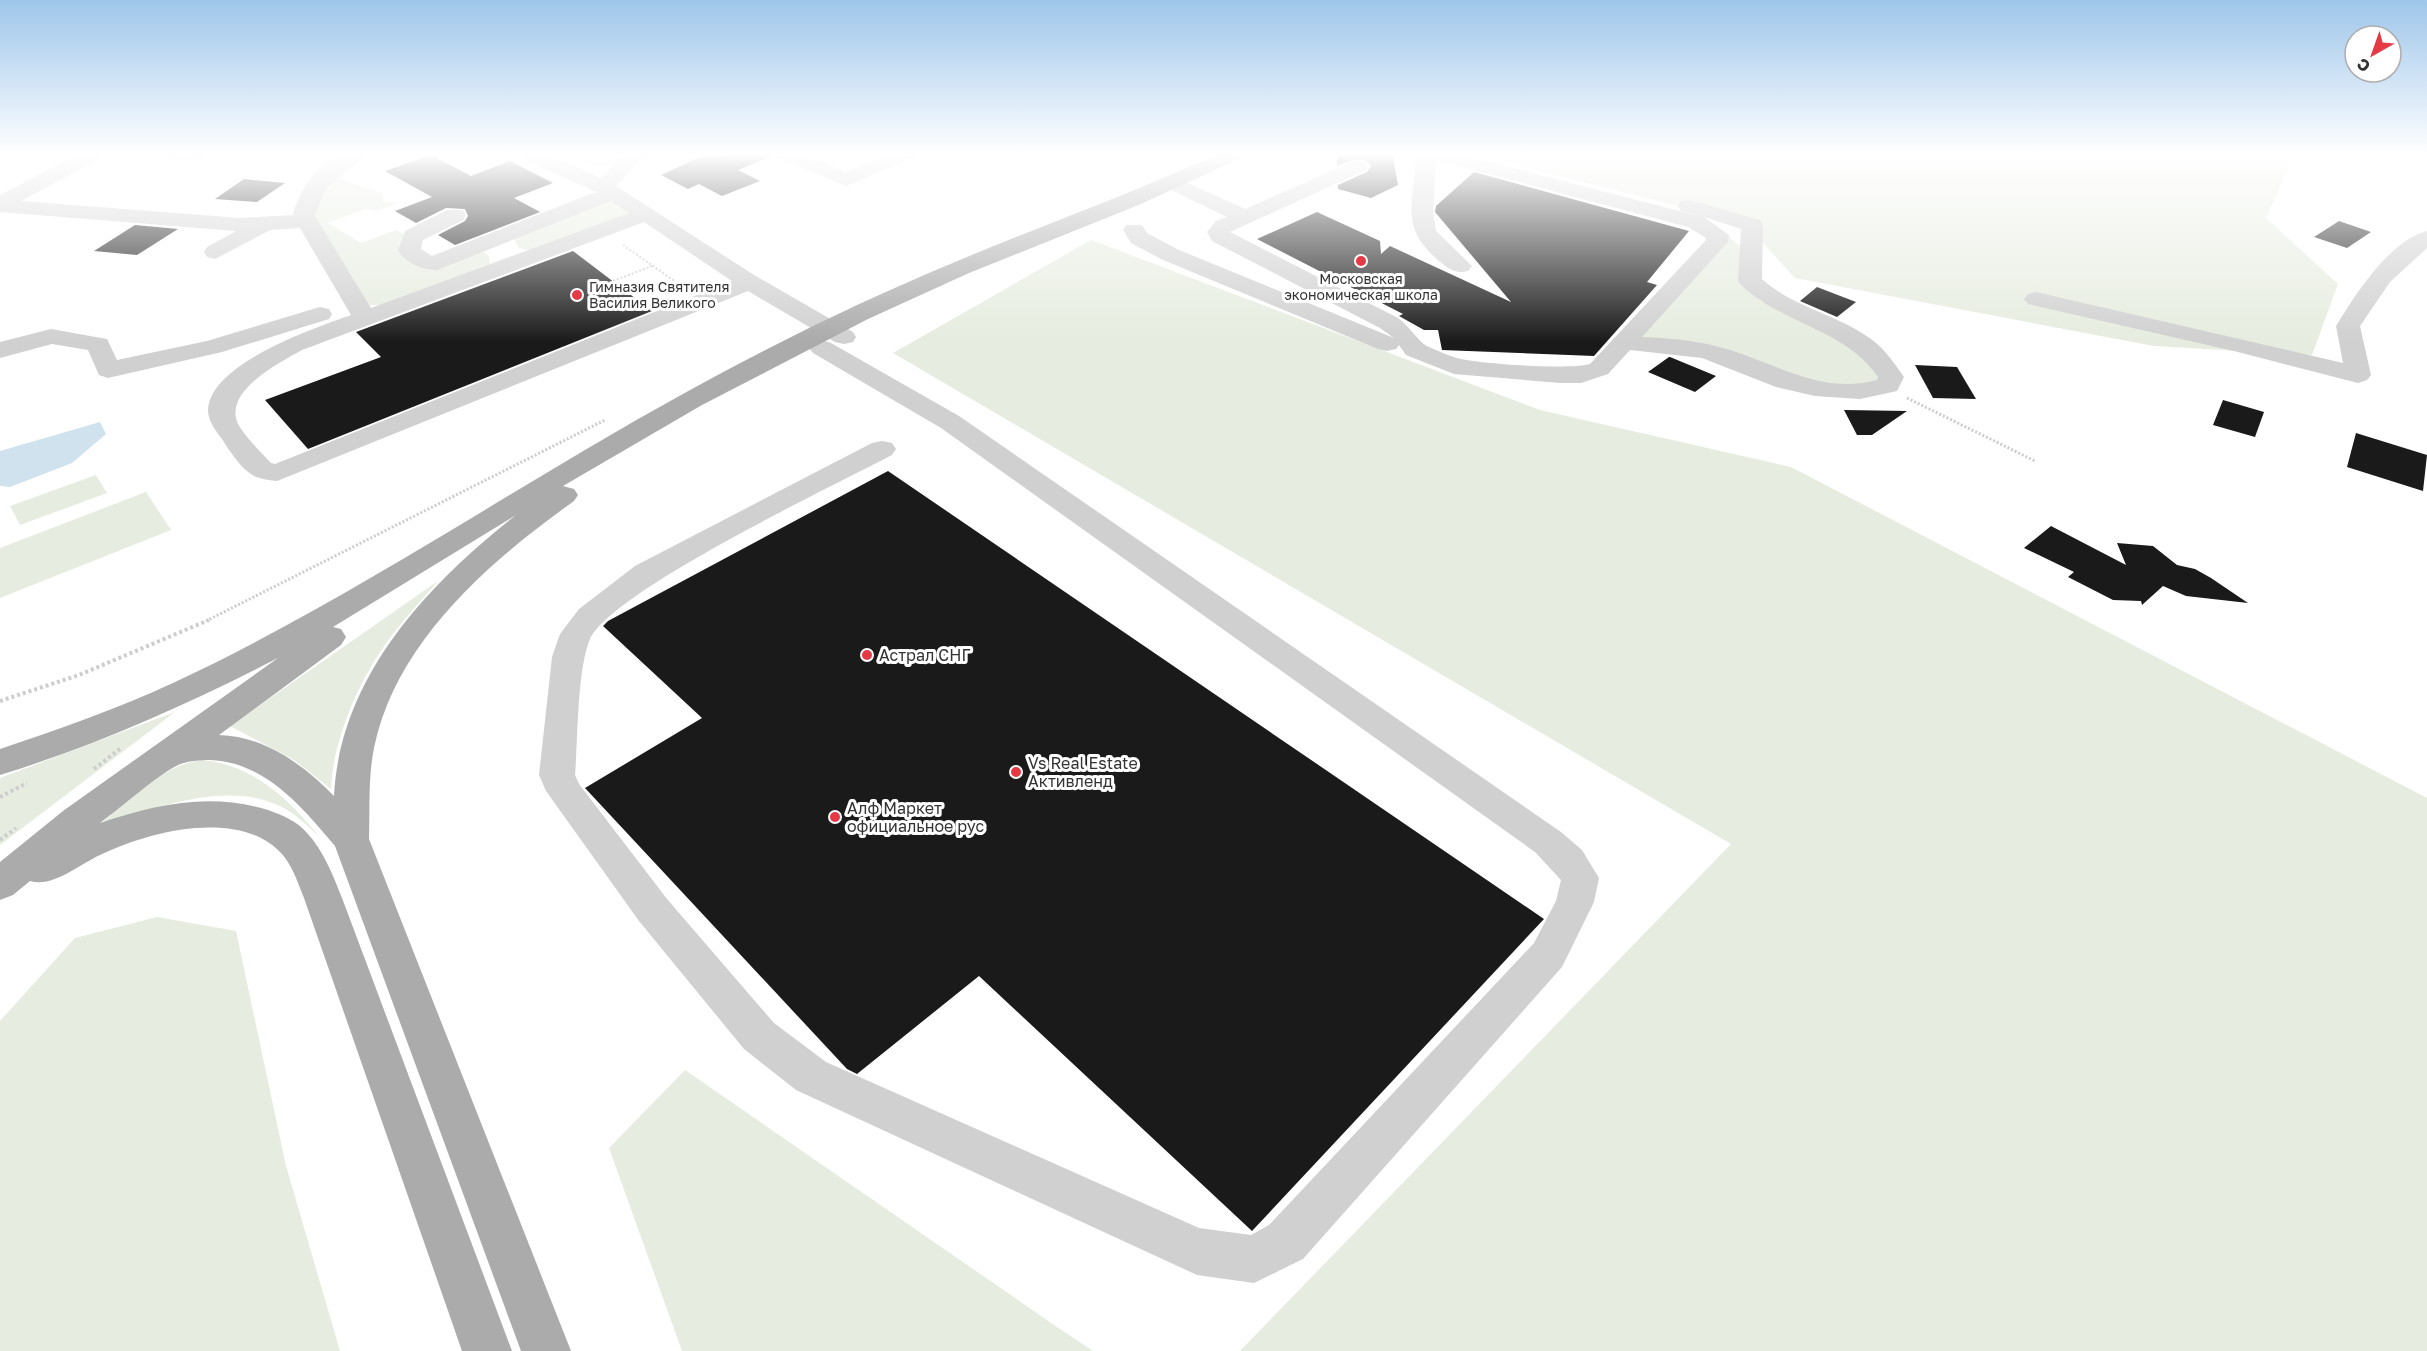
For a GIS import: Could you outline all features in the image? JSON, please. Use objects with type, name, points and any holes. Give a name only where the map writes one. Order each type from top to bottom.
[{"type":"main road","points":[[0,884],[76,821],[162,756],[369,609],[446,559],[634,448],[962,268],[1093,216]]},
{"type":"main road","points":[[0,762],[93,731],[242,664],[651,422],[832,338]]},
{"type":"main road","points":[[546,1351],[351,839],[352,783],[359,737],[376,693],[405,645],[451,590],[503,541],[544,509],[634,448]]},
{"type":"main road","points":[[0,859],[93,780],[433,553]]},
{"type":"main road","points":[[93,780],[189,748],[214,746],[237,749],[261,758],[299,784],[351,839]]},
{"type":"main road","points":[[0,892],[80,847],[136,824],[167,817],[203,814],[249,819],[278,830],[296,845],[308,862],[323,898],[487,1351]]},
{"type":"street","points":[[138,216],[262,226],[306,221]]},
{"type":"street","points":[[0,350],[51,336],[98,344],[108,370],[213,347],[358,307],[306,221],[306,216]]},
{"type":"street","points":[[453,216],[412,236],[409,250],[426,262],[437,263],[549,216]]},
{"type":"street","points":[[640,216],[308,339],[278,353],[235,385],[223,402],[223,420],[261,469],[277,473],[749,282]]},
{"type":"street","points":[[649,216],[832,338],[919,403],[970,436],[1548,842],[1569,861],[1580,878],[1575,902],[1548,955],[1286,1242],[1254,1259],[1197,1251],[811,1076],[759,1036],[653,910],[564,791],[557,775],[557,766],[568,657],[576,634],[590,616],[655,568],[882,449]]},
{"type":"street","points":[[1421,216],[1423,230],[1434,245],[1460,266]]},
{"type":"street","points":[[1245,217],[1224,226],[1218,232],[1220,237],[1389,323],[1402,332],[1414,350],[1454,366],[1581,375],[1599,369],[1717,242],[1718,235],[1696,222],[1673,216]]},
{"type":"street","points":[[1635,344],[1711,352],[1770,376],[1811,388],[1862,391],[1888,385],[1891,376],[1872,350],[1854,337],[1775,303],[1750,281],[1752,225],[1728,216]]},
{"type":"street","points":[[215,252],[262,226]]},
{"type":"street","points":[[1134,230],[1139,238],[1171,255],[1440,366]]},
{"type":"street","points":[[483,245],[510,263]]},
{"type":"street","points":[[2036,299],[2236,344],[2358,375],[2348,326],[2371,288],[2399,257],[2422,246]]},
{"type":"path","points":[[604,229],[703,302]]},
{"type":"path","points":[[613,281],[652,266]]},
{"type":"path","points":[[1888,385],[1943,417],[2035,461]]},
{"type":"path","points":[[0,701],[82,675],[154,647],[312,571],[614,415]]},
{"type":"path","points":[[93,780],[123,746]]},
{"type":"path","points":[[0,797],[32,781]]},
{"type":"path","points":[[0,840],[19,825]]},
{"type":"shaded area","points":[[316,216],[346,216],[328,223],[361,243],[396,230],[404,234],[399,253],[432,270],[483,252],[489,256],[490,264],[380,305],[367,305],[352,276],[319,231]]},
{"type":"shaded area","points":[[571,216],[622,216],[532,251],[519,248],[515,238]]},
{"type":"shaded area","points":[[1718,216],[2267,216],[2266,218],[2338,284],[2312,355],[2154,346],[1795,278],[1745,223]]},
{"type":"shaded area","points":[[1728,236],[1739,245],[1751,290],[1761,301],[1866,351],[1879,380],[1843,388],[1635,341]]},
{"type":"shaded area","points":[[1091,240],[1540,410],[1791,467],[2427,798],[2427,1351],[1240,1351],[1731,844],[893,353]]},
{"type":"shaded area","points":[[96,475],[107,493],[20,525],[10,506]]},
{"type":"shaded area","points":[[146,492],[171,530],[0,598],[0,548]]},
{"type":"shaded area","points":[[438,581],[393,634],[366,675],[342,732],[331,789],[294,760],[230,726]]},
{"type":"shaded area","points":[[175,712],[0,845],[0,778]]},
{"type":"shaded area","points":[[202,760],[220,763],[253,776],[282,797],[319,836],[282,807],[261,799],[238,796],[214,796],[165,805],[97,827],[159,777],[187,763]]},
{"type":"shaded area","points":[[157,917],[236,931],[286,1166],[340,1351],[0,1351],[0,1021],[75,938]]},
{"type":"shaded area","points":[[685,1070],[1093,1351],[682,1351],[609,1148]]},
{"type":"water","points":[[100,422],[106,434],[72,463],[10,487],[0,486],[0,451]]},
{"type":"building","points":[[404,216],[430,216],[416,223]]},
{"type":"building","points":[[468,216],[530,216],[455,245],[438,235],[465,221]]},
{"type":"building","points":[[1308,216],[1326,216],[1380,241],[1381,254],[1390,246],[1511,302],[1438,216],[1635,216],[1689,231],[1647,282],[1657,285],[1594,356],[1442,350],[1438,330],[1424,330],[1399,316],[1403,314],[1257,239]]},
{"type":"building","points":[[2339,221],[2371,232],[2347,248],[2314,237]]},
{"type":"building","points":[[135,225],[178,229],[137,255],[94,251]]},
{"type":"building","points":[[573,251],[652,311],[308,449],[265,400],[381,357],[356,332]]},
{"type":"building","points":[[1817,287],[1856,302],[1837,317],[1800,301]]},
{"type":"building","points":[[1669,357],[1716,376],[1695,392],[1648,372]]},
{"type":"building","points":[[1915,365],[1957,367],[1976,399],[1933,398]]},
{"type":"building","points":[[2223,400],[2264,412],[2255,437],[2213,425]]},
{"type":"building","points":[[1844,410],[1907,411],[1872,435],[1857,435]]},
{"type":"building","points":[[2356,433],[2427,455],[2423,491],[2347,467]]},
{"type":"building","points":[[888,471],[1544,919],[1252,1231],[979,976],[857,1074],[847,1069],[585,788],[702,718],[603,626],[608,621]]},
{"type":"building","points":[[2051,526],[2126,565],[2117,543],[2153,546],[2177,565],[2195,569],[2248,603],[2186,596],[2163,586],[2142,605],[2141,601],[2113,600],[2068,577],[2074,572],[2024,548]]},
{"type":"place","name":"Московская экономическая школа","points":[[1361,261]]},
{"type":"place","name":"Гимназия Святителя Василия Великого","points":[[577,295]]},
{"type":"place","name":"Астрал СНГ","points":[[867,655]]},
{"type":"place","name":"Vs Real Estate Активленд","points":[[1016,772]]},
{"type":"place","name":"Алф Маркет официальное рус","points":[[835,817]]}]
